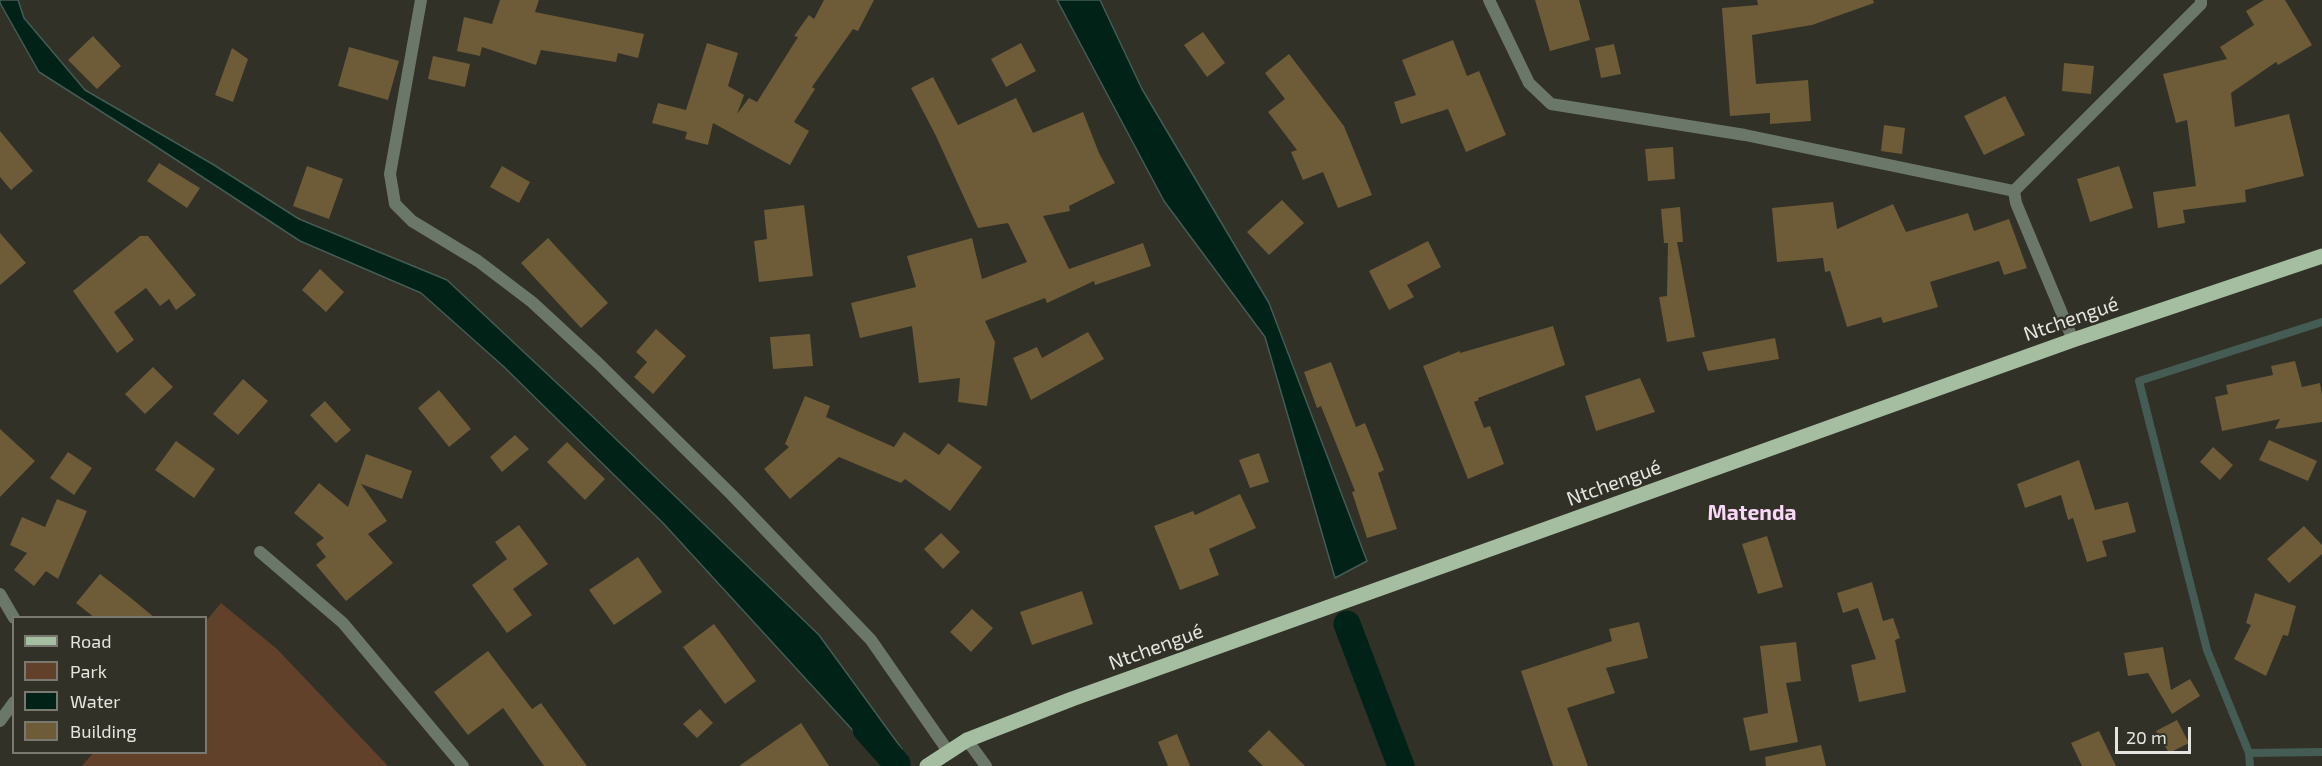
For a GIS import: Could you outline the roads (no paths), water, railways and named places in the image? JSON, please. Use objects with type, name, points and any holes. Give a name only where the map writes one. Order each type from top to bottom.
[{"type":"main road","name":"Ntchengué","points":[[927,766],[967,740],[1072,699],[2073,340],[2322,256]]},
{"type":"street","points":[[421,0],[390,174],[394,204],[412,221],[478,261],[532,302],[598,363],[732,495],[871,640],[948,751]]},
{"type":"street","points":[[1489,0],[1529,83],[1551,104],[1745,135],[2014,191]]},
{"type":"street","points":[[2014,191],[2201,4],[2201,0]]},
{"type":"street","points":[[2014,191],[2016,203],[2043,273],[2073,340]]},
{"type":"street","points":[[260,552],[343,623],[464,766]]},
{"type":"street","points":[[0,594],[13,616]]},
{"type":"street","points":[[0,722],[12,705]]},
{"type":"street","points":[[967,740],[986,766]]},
{"type":"water","points":[[0,0],[18,0],[24,18],[85,90],[214,165],[299,219],[447,280],[819,635],[902,749],[880,760],[663,523],[503,366],[421,293],[300,241],[39,72]]},
{"type":"water","points":[[1057,0],[1100,0],[1142,89],[1269,303],[1367,561],[1335,578],[1265,337],[1164,201]]},
{"type":"waterway","points":[[2250,766],[2249,753],[2207,650],[2139,381],[2322,322]]},
{"type":"waterway","points":[[1347,624],[1401,766]]},
{"type":"waterway","points":[[866,729],[897,764]]},
{"type":"waterway","points":[[2249,753],[2322,752]]},
{"type":"district","name":"Matenda","points":[[1752,513]]}]
